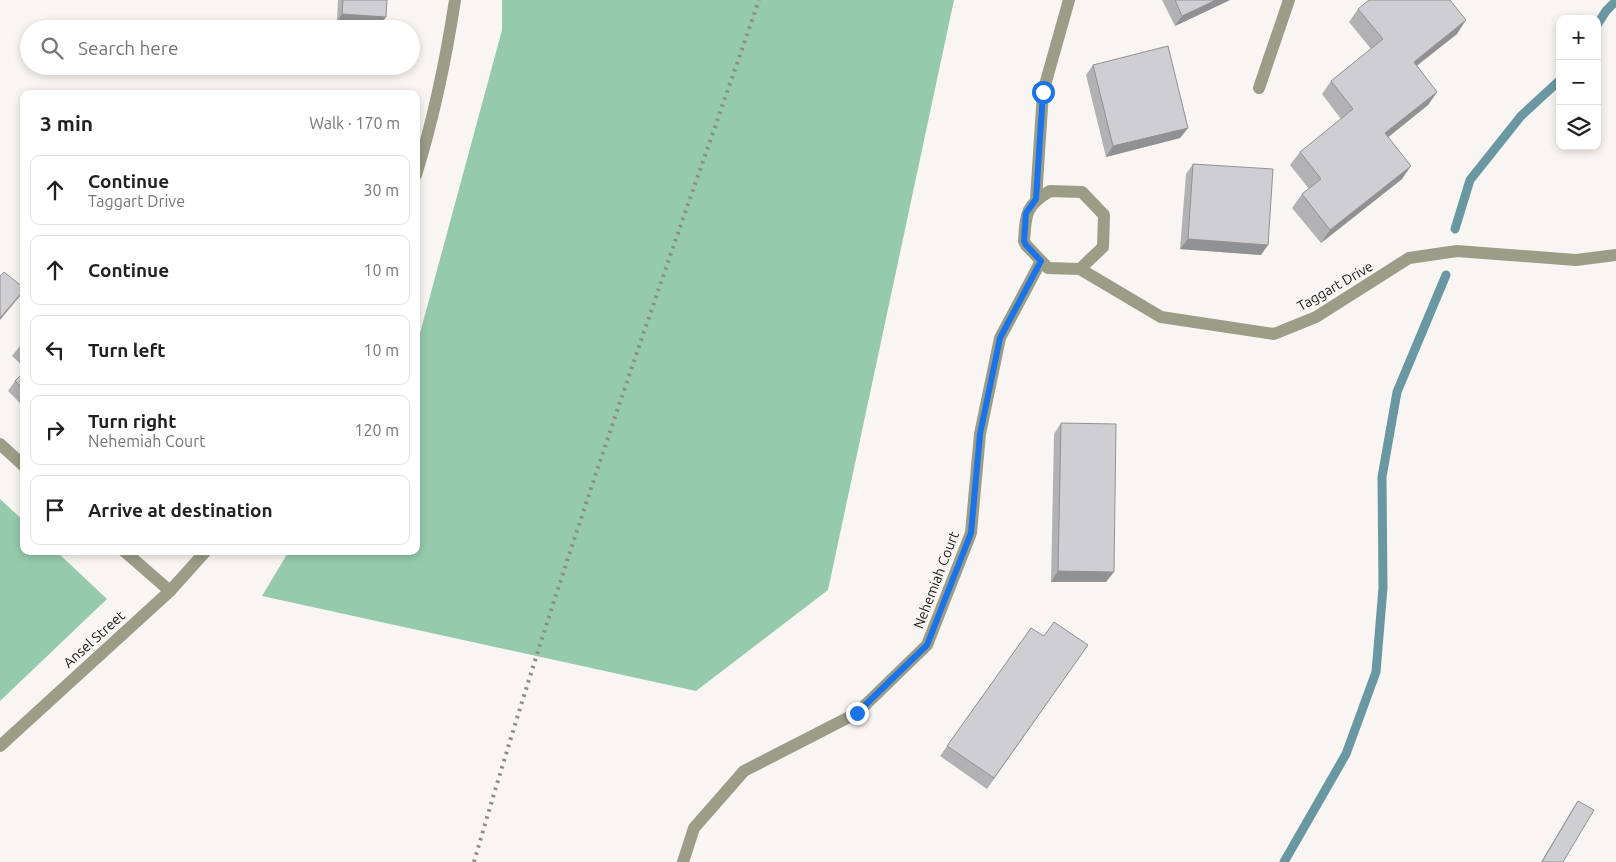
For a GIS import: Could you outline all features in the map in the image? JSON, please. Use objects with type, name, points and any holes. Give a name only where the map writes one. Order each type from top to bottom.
[{"type":"street","points":[[420,162],[430,130],[449,42],[455,0]]},
{"type":"street","points":[[1036,199],[1043,92],[1069,0]]},
{"type":"street","points":[[1259,88],[1289,0]]},
{"type":"street","points":[[1050,191],[1082,192],[1104,215],[1103,247],[1080,269],[1048,268],[1026,245],[1024,241],[1026,213],[1036,199],[1050,191]]},
{"type":"street","name":"Taggart Drive","points":[[1080,269],[1161,317],[1274,334],[1316,317],[1408,258],[1457,252],[1576,260],[1616,255]]},
{"type":"street","name":"Nehemiah Court","points":[[683,862],[694,828],[744,771],[857,713],[927,645],[971,533],[980,434],[1000,338],[1041,261]]},
{"type":"street","points":[[0,444],[20,462]]},
{"type":"street","points":[[129,555],[170,591]]},
{"type":"street","name":"Ansel Street","points":[[0,746],[170,591],[202,555]]},
{"type":"green space","points":[[502,0],[954,0],[828,590],[696,691],[262,596],[287,555],[420,555],[420,333],[502,30]]},
{"type":"green space","points":[[0,499],[20,517],[20,555],[60,555],[107,599],[0,701]]},
{"type":"building","points":[[343,0],[387,0],[386,17],[342,14]]},
{"type":"building","points":[[1175,0],[1216,0],[1182,16]]},
{"type":"building","points":[[1369,0],[1450,0],[1466,20],[1414,62],[1437,92],[1385,133],[1411,166],[1330,230],[1302,194],[1321,179],[1300,152],[1353,109],[1331,81],[1383,39],[1358,9]]},
{"type":"building","points":[[1168,46],[1188,128],[1113,146],[1093,65]]},
{"type":"building","points":[[1193,164],[1273,169],[1268,245],[1188,239]]},
{"type":"building","points":[[4,272],[20,285],[20,295],[0,318],[0,276]]},
{"type":"building","points":[[20,376],[20,385],[15,381]]},
{"type":"building","points":[[1061,423],[1116,424],[1114,572],[1058,571]]},
{"type":"building","points":[[1054,622],[1088,645],[994,778],[947,746],[1031,628],[1044,636]]},
{"type":"building","points":[[1578,801],[1594,810],[1563,862],[1542,862]]},
{"type":"waterway","points":[[1601,19],[1616,1]]},
{"type":"waterway","points":[[1455,229],[1470,180],[1521,116],[1556,84]]},
{"type":"waterway","points":[[1284,862],[1346,754],[1376,672],[1383,588],[1382,477],[1397,392],[1446,275]]},
{"type":"railway","points":[[474,862],[506,753],[575,537],[647,322],[759,0]]},
{"type":"route","points":[[857,713],[927,645],[971,533],[980,434],[1000,338],[1041,261],[1024,241],[1026,213],[1036,199],[1043,92]]}]
